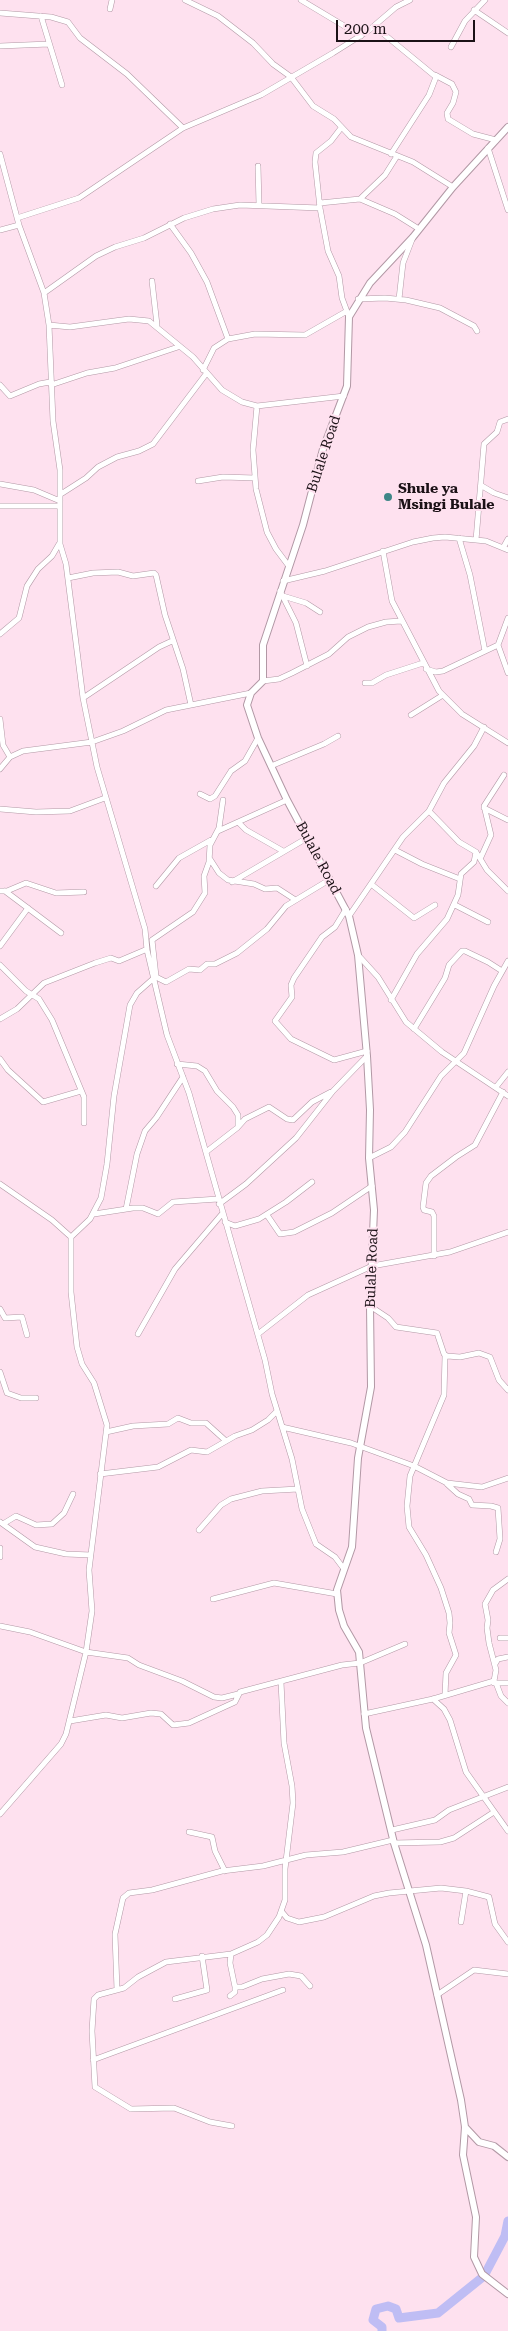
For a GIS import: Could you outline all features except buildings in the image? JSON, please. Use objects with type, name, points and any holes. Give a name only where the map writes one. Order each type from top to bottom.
[{"type":"street","points":[[110,8],[112,0]]},
{"type":"street","points":[[185,0],[218,16],[253,43],[272,64],[291,77],[308,101],[334,119],[351,137],[426,168],[453,187]]},
{"type":"street","points":[[301,0],[361,36]]},
{"type":"street","points":[[17,218],[79,198],[183,128],[249,101],[361,36],[391,11],[410,0]]},
{"type":"street","points":[[451,47],[464,20],[485,0]]},
{"type":"street","points":[[474,10],[508,33]]},
{"type":"street","points":[[0,13],[41,16],[68,22],[80,38],[127,74],[173,121],[183,128]]},
{"type":"street","points":[[41,16],[62,85]]},
{"type":"street","points":[[374,26],[436,75],[452,84],[456,92],[453,103],[447,112],[448,119],[473,134],[496,140]]},
{"type":"street","points":[[0,46],[49,44]]},
{"type":"street","points":[[360,199],[384,175],[436,82],[436,75]]},
{"type":"street","points":[[61,494],[86,478],[98,467],[117,457],[139,451],[153,444],[205,372],[214,348],[228,339],[255,334],[305,335],[348,314],[339,276],[328,251],[320,205],[315,157],[341,128]]},
{"type":"street","name":"Bulale Road","points":[[263,681],[263,645],[281,593],[288,565],[303,525],[323,449],[347,386],[348,314],[370,283],[413,237],[453,187],[508,128]]},
{"type":"street","points":[[488,148],[508,210]]},
{"type":"street","points":[[0,154],[19,225],[44,293],[52,358],[51,384],[61,494],[60,544],[68,578],[83,698],[105,798],[136,896],[167,1035],[183,1076],[258,1334],[302,1509],[317,1545],[335,1557],[344,1569]]},
{"type":"street","points":[[258,166],[259,205]]},
{"type":"street","points":[[0,183],[7,182]]},
{"type":"street","points":[[44,293],[96,256],[115,247],[144,238],[170,224],[213,209],[240,205],[320,205],[360,199],[395,214],[419,229]]},
{"type":"street","points":[[170,224],[191,253],[206,282],[228,339]]},
{"type":"street","points":[[0,230],[19,225]]},
{"type":"street","points":[[399,299],[403,263],[413,237]]},
{"type":"street","points":[[152,281],[157,325]]},
{"type":"street","points":[[358,300],[399,299],[440,308],[474,326],[477,331]]},
{"type":"street","points":[[49,325],[70,327],[141,319],[157,325],[178,347],[193,357],[205,372],[234,399],[257,406],[344,396]]},
{"type":"street","points":[[0,385],[10,396],[39,384],[51,384],[87,373],[115,368],[178,347]]},
{"type":"street","points":[[257,406],[253,450],[254,478],[267,532],[276,549],[288,565]]},
{"type":"street","points":[[476,540],[482,486],[484,443],[497,432],[500,422],[508,418]]},
{"type":"street","points":[[198,481],[223,477],[254,478]]},
{"type":"street","points":[[0,484],[34,490],[60,504]]},
{"type":"street","points":[[482,486],[508,498]]},
{"type":"street","points":[[0,506],[60,504]]},
{"type":"street","points":[[283,581],[325,571],[383,551],[433,538],[476,540],[495,544],[506,549],[508,539]]},
{"type":"street","points":[[459,538],[470,575],[486,651]]},
{"type":"street","points":[[0,634],[19,618],[27,586],[38,569],[52,556],[60,544]]},
{"type":"street","points":[[383,551],[392,601],[400,621],[426,670],[443,695],[456,709],[508,743]]},
{"type":"street","points":[[68,578],[93,573],[118,572],[134,576],[154,573],[159,580],[172,641],[183,669],[191,705]]},
{"type":"street","points":[[281,593],[298,630],[307,666]]},
{"type":"street","points":[[281,593],[306,603],[320,612]]},
{"type":"street","points":[[508,618],[498,645],[508,672]]},
{"type":"street","points":[[0,769],[10,757],[23,751],[92,742],[122,731],[160,712],[251,693],[263,681],[279,679],[329,654],[355,633],[379,623],[400,621]]},
{"type":"street","points":[[83,698],[158,647],[172,641]]},
{"type":"street","points":[[426,670],[443,671],[498,645]]},
{"type":"street","points":[[365,683],[423,663]]},
{"type":"street","name":"Bulale Road","points":[[251,693],[247,705],[258,738],[287,800],[346,909],[358,955],[370,1110],[369,1158],[372,1186],[371,1392],[360,1447],[353,1508],[352,1548],[337,1594],[343,1624],[358,1649],[364,1714],[394,1841],[426,1945],[465,2127],[463,2154],[476,2217],[474,2257],[482,2274],[508,2294]]},
{"type":"street","points":[[411,715],[443,695]]},
{"type":"street","points":[[0,719],[3,745],[10,757]]},
{"type":"street","points":[[349,916],[407,833],[429,811],[444,783],[474,746],[484,727]]},
{"type":"street","points":[[271,766],[324,744],[338,736]]},
{"type":"street","points":[[200,794],[210,799],[216,796],[231,771],[245,761],[258,738]]},
{"type":"street","points":[[481,857],[490,834],[484,808],[504,775]]},
{"type":"street","points":[[0,809],[36,812],[70,811],[105,798]]},
{"type":"street","points":[[218,832],[223,800]]},
{"type":"street","points":[[156,886],[179,858],[211,840],[218,832],[287,800]]},
{"type":"street","points":[[484,808],[508,820]]},
{"type":"street","points":[[429,811],[459,842],[481,857],[487,870],[508,891]]},
{"type":"street","points":[[239,823],[246,830],[283,852]]},
{"type":"street","points":[[232,882],[307,838]]},
{"type":"street","points":[[155,978],[152,940],[197,909],[205,893],[204,876],[210,858],[211,840]]},
{"type":"street","points":[[395,850],[430,868],[460,879]]},
{"type":"street","points":[[391,1000],[417,954],[445,922],[455,905],[462,873],[474,862],[476,852]]},
{"type":"street","points":[[210,858],[220,873],[232,882],[254,884],[267,889],[277,888],[294,900]]},
{"type":"street","points":[[155,978],[166,982],[189,969],[200,970],[207,964],[215,964],[236,954],[267,929],[281,910],[294,900],[329,880]]},
{"type":"street","points":[[2,891],[26,883],[50,892],[84,892]]},
{"type":"street","points":[[371,884],[414,918],[435,905]]},
{"type":"street","points":[[2,891],[61,933]]},
{"type":"street","points":[[455,905],[488,922]]},
{"type":"street","points":[[0,946],[28,908]]},
{"type":"street","points":[[346,909],[335,927],[322,937],[294,978],[291,985],[293,995],[275,1021],[290,1039],[334,1060],[367,1053]]},
{"type":"street","points":[[0,1019],[16,1009],[44,982],[95,963],[111,958],[119,961],[145,950]]},
{"type":"street","points":[[414,1029],[445,978],[449,965],[462,951],[488,962],[502,971]]},
{"type":"street","points":[[358,955],[378,977],[401,1016],[414,1029],[508,1096]]},
{"type":"street","points":[[369,1158],[391,1147],[405,1132],[425,1098],[455,1060],[464,1054],[508,961]]},
{"type":"street","points":[[0,965],[30,994],[39,999],[52,1020],[82,1091],[84,1124]]},
{"type":"street","points":[[0,1814],[61,1744],[70,1721],[86,1652],[92,1611],[88,1570],[107,1424],[94,1384],[82,1364],[77,1347],[70,1292],[71,1237],[94,1214],[101,1198],[106,1171],[114,1096],[130,1005],[137,993],[155,978]]},
{"type":"street","points":[[94,1214],[126,1208],[143,1208],[158,1214],[173,1202],[218,1201],[246,1184],[296,1138],[367,1053]]},
{"type":"street","points":[[0,1059],[8,1070],[43,1102],[82,1091]]},
{"type":"street","points":[[177,1064],[197,1066],[205,1071],[217,1092],[233,1107],[238,1115],[238,1126]]},
{"type":"street","points":[[496,1087],[508,1072]]},
{"type":"street","points":[[126,1208],[137,1154],[145,1131],[156,1118],[183,1076]]},
{"type":"street","points":[[206,1152],[245,1119],[269,1107],[287,1119],[296,1119],[312,1102],[334,1091]]},
{"type":"street","points":[[434,1256],[434,1216],[432,1212],[424,1210],[423,1207],[423,1194],[427,1181],[456,1157],[475,1145],[503,1092]]},
{"type":"street","points":[[225,1222],[238,1226],[267,1215],[312,1182]]},
{"type":"street","points":[[0,1184],[46,1215],[71,1237]]},
{"type":"street","points":[[267,1215],[280,1234],[294,1232],[332,1213],[372,1186]]},
{"type":"street","points":[[138,1334],[173,1272],[222,1214]]},
{"type":"street","points":[[258,1334],[315,1290],[344,1280],[372,1266],[456,1251],[508,1232]]},
{"type":"street","points":[[370,1306],[388,1318],[396,1327],[438,1334],[446,1356],[446,1378],[443,1398],[414,1466],[409,1484],[408,1524],[426,1555],[444,1595],[450,1623],[449,1633],[456,1653],[446,1672],[445,1695]]},
{"type":"street","points":[[0,1309],[5,1318],[22,1317],[27,1335]]},
{"type":"street","points":[[446,1356],[460,1357],[479,1353],[486,1355],[491,1358],[497,1376],[508,1390]]},
{"type":"street","points":[[0,1372],[7,1393],[21,1398],[36,1398]]},
{"type":"street","points":[[100,1474],[158,1467],[187,1451],[207,1452],[264,1422],[277,1411]]},
{"type":"street","points":[[106,1432],[132,1426],[168,1424],[178,1418],[191,1423],[206,1423],[226,1442]]},
{"type":"street","points":[[282,1427],[352,1443],[414,1466],[447,1483],[458,1494],[469,1499],[472,1505],[498,1508],[500,1536],[496,1552]]},
{"type":"street","points":[[447,1483],[482,1486],[508,1478]]},
{"type":"street","points":[[200,1530],[221,1505],[231,1499],[262,1490],[298,1489]]},
{"type":"street","points":[[1,1523],[16,1516],[32,1524],[52,1524],[64,1513],[73,1494]]},
{"type":"street","points":[[1,1523],[34,1546],[66,1554],[90,1555]]},
{"type":"street","points":[[0,1548],[0,1557]]},
{"type":"street","points":[[508,1579],[493,1590],[485,1604],[488,1620],[486,1628],[495,1664],[496,1677],[494,1683],[501,1696],[508,1702]]},
{"type":"street","points":[[213,1598],[274,1583],[337,1594]]},
{"type":"street","points":[[0,1626],[30,1632],[86,1652],[128,1658],[139,1665],[222,1698],[342,1665],[360,1663],[405,1644]]},
{"type":"street","points":[[500,1638],[508,1638]]},
{"type":"street","points":[[495,1664],[498,1658],[508,1657]]},
{"type":"street","points":[[232,2126],[210,2122],[174,2108],[138,2110],[125,2106],[96,2086],[93,2060],[94,1999],[98,1995],[124,1988],[138,1977],[166,1962],[202,1956],[231,1954],[263,1938],[282,1912],[285,1900],[285,1869],[288,1861],[292,1786],[284,1742],[281,1682]]},
{"type":"street","points":[[364,1714],[494,1683],[508,1683]]},
{"type":"street","points":[[70,1721],[106,1715],[119,1718],[151,1713],[161,1714],[173,1725],[181,1725],[203,1718],[232,1704],[236,1701],[238,1694]]},
{"type":"street","points":[[433,1699],[441,1706],[450,1720],[463,1766],[483,1798],[508,1831]]},
{"type":"street","points":[[392,1830],[435,1820],[449,1810],[508,1787]]},
{"type":"street","points":[[117,1990],[116,1934],[124,1896],[131,1892],[152,1890],[225,1870],[263,1866],[394,1841],[440,1842],[454,1838],[494,1812]]},
{"type":"street","points":[[189,1832],[211,1836],[214,1851],[225,1870]]},
{"type":"street","points":[[282,1912],[286,1917],[299,1922],[324,1917],[374,1896],[441,1888],[466,1891],[486,1894],[490,1898],[495,1924],[508,1942]]},
{"type":"street","points":[[461,1922],[466,1891]]},
{"type":"street","points":[[230,1996],[234,1994],[235,1987],[230,1963],[231,1954]]},
{"type":"street","points":[[175,1999],[207,1990],[202,1956]]},
{"type":"street","points":[[437,1995],[474,1970],[508,1974]]},
{"type":"street","points":[[235,1987],[242,1988],[262,1980],[289,1974],[301,1976],[310,1986]]},
{"type":"street","points":[[93,2060],[283,1990]]},
{"type":"street","points":[[465,2127],[479,2142],[494,2146],[508,2157]]},
{"type":"waterway","points":[[382,2331],[382,2327],[373,2320],[376,2309],[388,2306],[396,2309],[399,2318],[438,2313],[484,2276],[505,2236],[508,2221]]},
{"type":"place","name":"Shule ya Msingi Bulale","points":[[388,497]]}]
